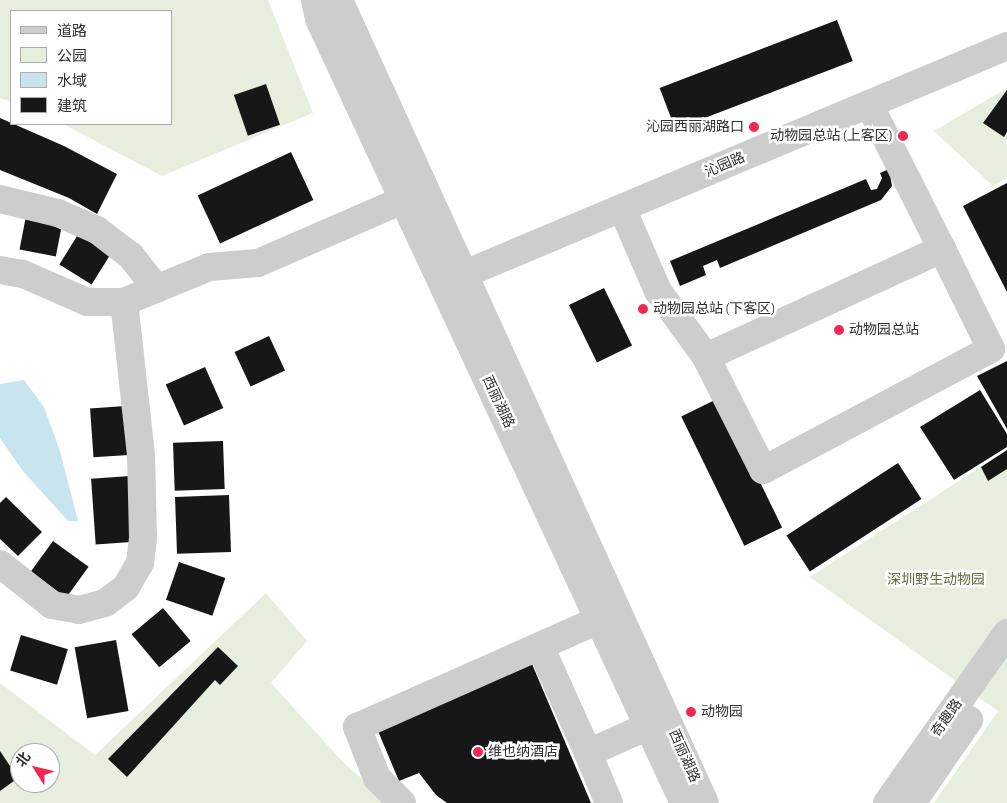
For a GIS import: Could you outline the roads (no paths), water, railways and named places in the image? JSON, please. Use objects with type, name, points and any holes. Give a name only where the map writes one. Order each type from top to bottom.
[{"type":"street","name":"西丽湖路","points":[[315,0],[319,19],[403,200],[454,279],[705,803]]},
{"type":"street","name":"西丽湖路","points":[[339,0],[454,279],[599,620],[684,803]]},
{"type":"street","name":"沁园路","points":[[454,279],[1007,46]]},
{"type":"street","points":[[622,208],[658,292],[706,357],[763,470],[992,348],[869,104]]},
{"type":"street","points":[[0,199],[58,213],[97,230],[131,256],[157,289]]},
{"type":"street","points":[[0,270],[23,274],[87,302],[124,302],[209,267],[258,263],[403,200]]},
{"type":"street","points":[[706,357],[942,249]]},
{"type":"street","points":[[4,573],[52,605],[79,610],[105,603],[126,587],[140,564],[142,537],[141,455],[124,302]]},
{"type":"street","points":[[402,803],[377,778],[357,727],[599,620]]},
{"type":"street","name":"奇趣路","points":[[887,803],[1007,633]]},
{"type":"street","points":[[540,646],[610,803]]},
{"type":"street","name":"奇趣路","points":[[912,803],[1007,663]]},
{"type":"street","points":[[588,753],[648,726]]},
{"type":"water","points":[[24,380],[44,407],[60,451],[78,521],[68,521],[22,470],[0,438],[0,384]]},
{"type":"place","name":"沁园西丽湖路口","points":[[754,127]]},
{"type":"place","name":"动物园总站 (上客区)","points":[[903,136]]},
{"type":"place","name":"动物园总站 (下客区)","points":[[643,309]]},
{"type":"place","name":"动物园总站","points":[[839,330]]},
{"type":"place","name":"动物园","points":[[691,712]]},
{"type":"place","name":"维也纳酒店","points":[[478,752]]},
{"type":"park label","name":"深圳野生动物园","points":[[936,580]]}]
